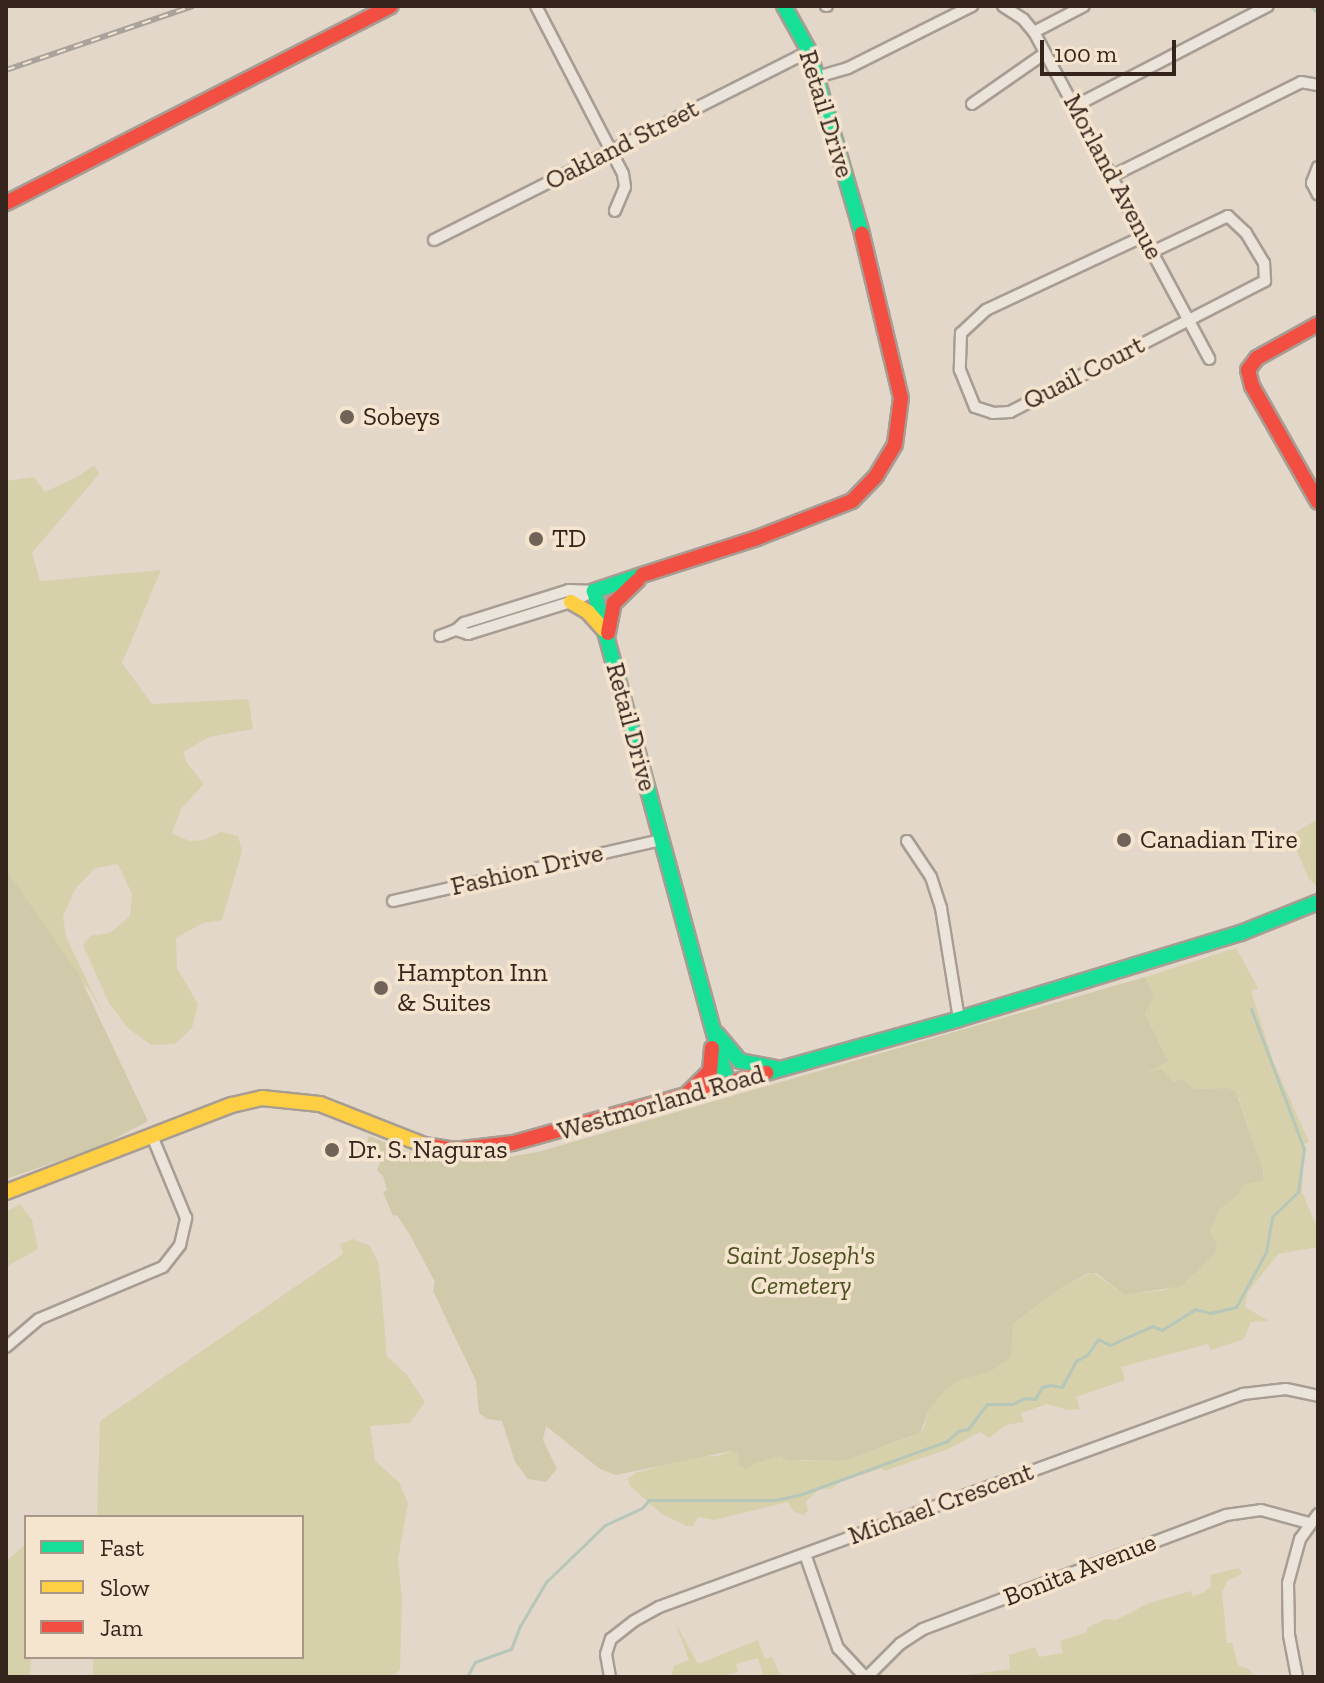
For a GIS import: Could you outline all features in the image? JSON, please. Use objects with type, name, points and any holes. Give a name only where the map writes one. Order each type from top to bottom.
[{"type":"street","points":[[6,203],[391,6]]},
{"type":"street","points":[[536,6],[625,183],[615,211]]},
{"type":"street","name":"Retail Drive","points":[[728,1085],[594,591],[757,538],[811,516],[849,495],[857,495],[881,469],[895,444],[901,398],[858,219],[809,51],[784,6]]},
{"type":"street","points":[[817,77],[848,68],[972,6]]},
{"type":"street","name":"Morland Avenue","points":[[1003,6],[1023,19],[1034,32],[1209,359]]},
{"type":"street","points":[[1034,32],[1084,6]]},
{"type":"street","points":[[1075,106],[1268,6]]},
{"type":"street","name":"Oakland Street","points":[[434,240],[809,51]]},
{"type":"street","points":[[972,104],[1045,53]]},
{"type":"street","points":[[1112,176],[1301,82],[1318,84]]},
{"type":"street","points":[[1318,167],[1312,183],[1318,195]]},
{"type":"street","points":[[1152,252],[1228,216],[1246,233],[1264,263],[1265,281],[1188,319]]},
{"type":"street","name":"Quail Court","points":[[1144,236],[986,310],[961,333],[960,370],[975,407],[993,413],[1010,412],[1188,319]]},
{"type":"street","points":[[1318,324],[1249,365],[1252,386],[1318,502]]},
{"type":"street","points":[[608,637],[614,603],[623,591],[647,574]]},
{"type":"street","points":[[440,636],[464,623],[569,590],[594,591]]},
{"type":"street","points":[[456,630],[468,634],[571,602],[594,591]]},
{"type":"street","points":[[571,602],[601,624],[608,637]]},
{"type":"street","name":"Fashion Drive","points":[[393,901],[662,840]]},
{"type":"street","points":[[907,841],[931,877],[939,900],[959,1019]]},
{"type":"street","name":"Westmorland Road","points":[[6,1192],[238,1103],[288,1098],[345,1113],[411,1142],[454,1150],[513,1143],[959,1019],[1241,933],[1318,902]]},
{"type":"street","points":[[712,1027],[740,1061],[762,1068],[786,1068]]},
{"type":"street","points":[[680,1099],[703,1081],[710,1071],[712,1027]]},
{"type":"street","points":[[6,1347],[39,1319],[163,1267],[180,1245],[186,1218],[152,1136]]},
{"type":"street","name":"Michael Crescent","points":[[610,1677],[606,1654],[608,1644],[634,1621],[659,1607],[1243,1394],[1275,1388],[1318,1396]]},
{"type":"street","name":"Bonita Avenue","points":[[866,1677],[900,1644],[923,1629],[1226,1515],[1261,1510],[1309,1523]]},
{"type":"street","points":[[1297,1677],[1289,1635],[1288,1583],[1296,1548],[1309,1523],[1318,1514]]},
{"type":"street","points":[[805,1554],[838,1648],[866,1677]]},
{"type":"shaded area","points":[[94,465],[99,474],[32,553],[40,581],[161,570],[122,663],[152,704],[248,699],[253,729],[209,737],[183,752],[187,763],[204,784],[181,809],[172,833],[189,841],[204,840],[221,832],[238,836],[242,851],[222,920],[203,923],[176,938],[177,968],[198,1004],[192,1028],[175,1044],[151,1045],[127,1027],[109,1003],[83,945],[90,936],[110,933],[130,916],[132,894],[118,864],[95,868],[75,889],[63,916],[66,937],[104,1016],[89,989],[73,976],[6,1012],[6,481],[34,477],[45,492]]},
{"type":"shaded area","points":[[1318,819],[1318,887],[1309,879],[1292,839],[1296,832]]},
{"type":"shaded area","points":[[1236,948],[1258,988],[1251,991],[1273,1061],[1309,1142],[1304,1144],[1302,1192],[1318,1230],[1318,1247],[1278,1254],[1248,1292],[1245,1307],[1269,1321],[1251,1322],[1244,1339],[1211,1350],[1208,1344],[1121,1367],[1125,1380],[1076,1397],[1080,1409],[1068,1410],[1047,1404],[1021,1413],[1024,1422],[1006,1425],[989,1438],[980,1432],[946,1450],[838,1483],[832,1489],[821,1488],[806,1501],[808,1511],[803,1515],[793,1511],[788,1502],[714,1520],[698,1517],[693,1526],[687,1526],[662,1514],[630,1486],[628,1479],[635,1473],[693,1457],[718,1456],[731,1451],[738,1454],[739,1465],[780,1456],[801,1461],[844,1461],[911,1437],[923,1430],[929,1410],[944,1391],[957,1381],[991,1371],[1007,1361],[1011,1326],[1058,1290],[1092,1272],[1125,1295],[1164,1290],[1187,1282],[1217,1248],[1210,1231],[1220,1209],[1242,1185],[1264,1175],[1239,1098],[1228,1088],[1194,1089],[1182,1079],[1173,1082],[1145,1072],[1168,1061],[1145,1012],[1154,995],[1145,977]]},
{"type":"shaded area","points":[[20,1204],[32,1220],[38,1249],[6,1267],[6,1212]]},
{"type":"shaded area","points":[[353,1239],[370,1246],[379,1264],[387,1356],[407,1375],[425,1402],[410,1423],[370,1426],[375,1461],[399,1482],[408,1503],[398,1559],[402,1599],[400,1669],[394,1677],[93,1677],[93,1659],[304,1659],[304,1515],[97,1515],[100,1421],[343,1254],[340,1244]]},
{"type":"shaded area","points":[[24,1545],[24,1659],[31,1659],[30,1677],[6,1677],[6,1562]]},
{"type":"shaded area","points":[[1239,1568],[1242,1574],[1228,1580],[1222,1592],[1227,1643],[1232,1643],[1238,1665],[1250,1670],[1253,1677],[952,1677],[1010,1669],[1009,1655],[1035,1647],[1039,1657],[1063,1653],[1060,1641],[1087,1632],[1087,1628],[1106,1619],[1116,1620],[1149,1603],[1191,1591],[1193,1596],[1203,1593],[1211,1586],[1210,1575]]},
{"type":"shaded area","points":[[675,1622],[698,1664],[758,1640],[765,1659],[772,1657],[781,1677],[764,1677],[758,1658],[736,1664],[738,1672],[719,1677],[671,1677],[674,1666],[689,1660]]},
{"type":"green space","points":[[6,870],[78,973],[148,1121],[101,1146],[6,1179]]},
{"type":"green space","name":"Saint Joseph's Cemetery","points":[[1145,977],[1154,995],[1145,1013],[1168,1061],[1146,1073],[1161,1069],[1173,1082],[1182,1079],[1194,1089],[1228,1088],[1236,1092],[1263,1170],[1263,1180],[1243,1185],[1237,1196],[1220,1209],[1210,1231],[1217,1244],[1216,1252],[1182,1286],[1125,1295],[1096,1273],[1088,1273],[1058,1290],[1013,1324],[1011,1354],[1007,1361],[991,1371],[957,1381],[944,1391],[929,1410],[920,1433],[844,1461],[788,1460],[780,1456],[746,1469],[739,1465],[738,1454],[731,1451],[616,1475],[600,1469],[546,1426],[543,1440],[557,1469],[546,1482],[528,1479],[515,1462],[502,1421],[487,1419],[479,1413],[476,1381],[433,1291],[435,1282],[410,1235],[397,1215],[393,1216],[383,1192],[387,1190],[383,1176],[377,1170],[381,1160],[370,1160],[364,1153],[369,1136],[406,1151],[447,1158],[497,1159],[538,1152]]},
{"type":"waterway","points":[[1311,6],[1318,14]]},
{"type":"waterway","points":[[467,1677],[475,1662],[511,1649],[520,1626],[546,1582],[605,1525],[642,1508],[649,1500],[775,1500],[799,1495],[947,1441],[958,1431],[968,1429],[987,1404],[1012,1404],[1025,1398],[1035,1399],[1042,1387],[1062,1387],[1076,1361],[1087,1355],[1098,1339],[1110,1345],[1152,1326],[1162,1330],[1195,1309],[1210,1313],[1236,1307],[1266,1252],[1272,1217],[1298,1192],[1304,1149],[1251,1009]]},
{"type":"railway","points":[[6,70],[193,6]]},
{"type":"traffic: fast","points":[[784,6],[809,51],[862,234]]},
{"type":"traffic: fast","points":[[642,575],[594,591],[728,1085]]},
{"type":"traffic: fast","points":[[766,1073],[959,1019],[1241,933],[1318,902]]},
{"type":"traffic: fast","points":[[717,1034],[740,1061],[775,1068]]},
{"type":"traffic: slow","points":[[571,602],[588,612],[604,630]]},
{"type":"traffic: slow","points":[[6,1192],[232,1105],[262,1098],[320,1104],[424,1145]]},
{"type":"traffic: jam","points":[[6,203],[391,6]]},
{"type":"traffic: jam","points":[[642,575],[757,538],[852,501],[876,476],[895,444],[901,398],[862,234]]},
{"type":"traffic: jam","points":[[1318,324],[1257,358],[1248,370],[1252,386],[1318,502]]},
{"type":"traffic: jam","points":[[608,633],[614,603],[638,580]]},
{"type":"traffic: jam","points":[[688,1093],[710,1071],[712,1048]]},
{"type":"traffic: jam","points":[[424,1145],[454,1150],[513,1143],[766,1073]]},
{"type":"place","name":"Sobeys","points":[[347,417]]},
{"type":"place","name":"TD","points":[[536,539]]},
{"type":"place","name":"Canadian Tire","points":[[1124,840]]},
{"type":"place","name":"Hampton Inn & Suites","points":[[381,988]]},
{"type":"place","name":"Dr. S. Naguras","points":[[332,1150]]}]
